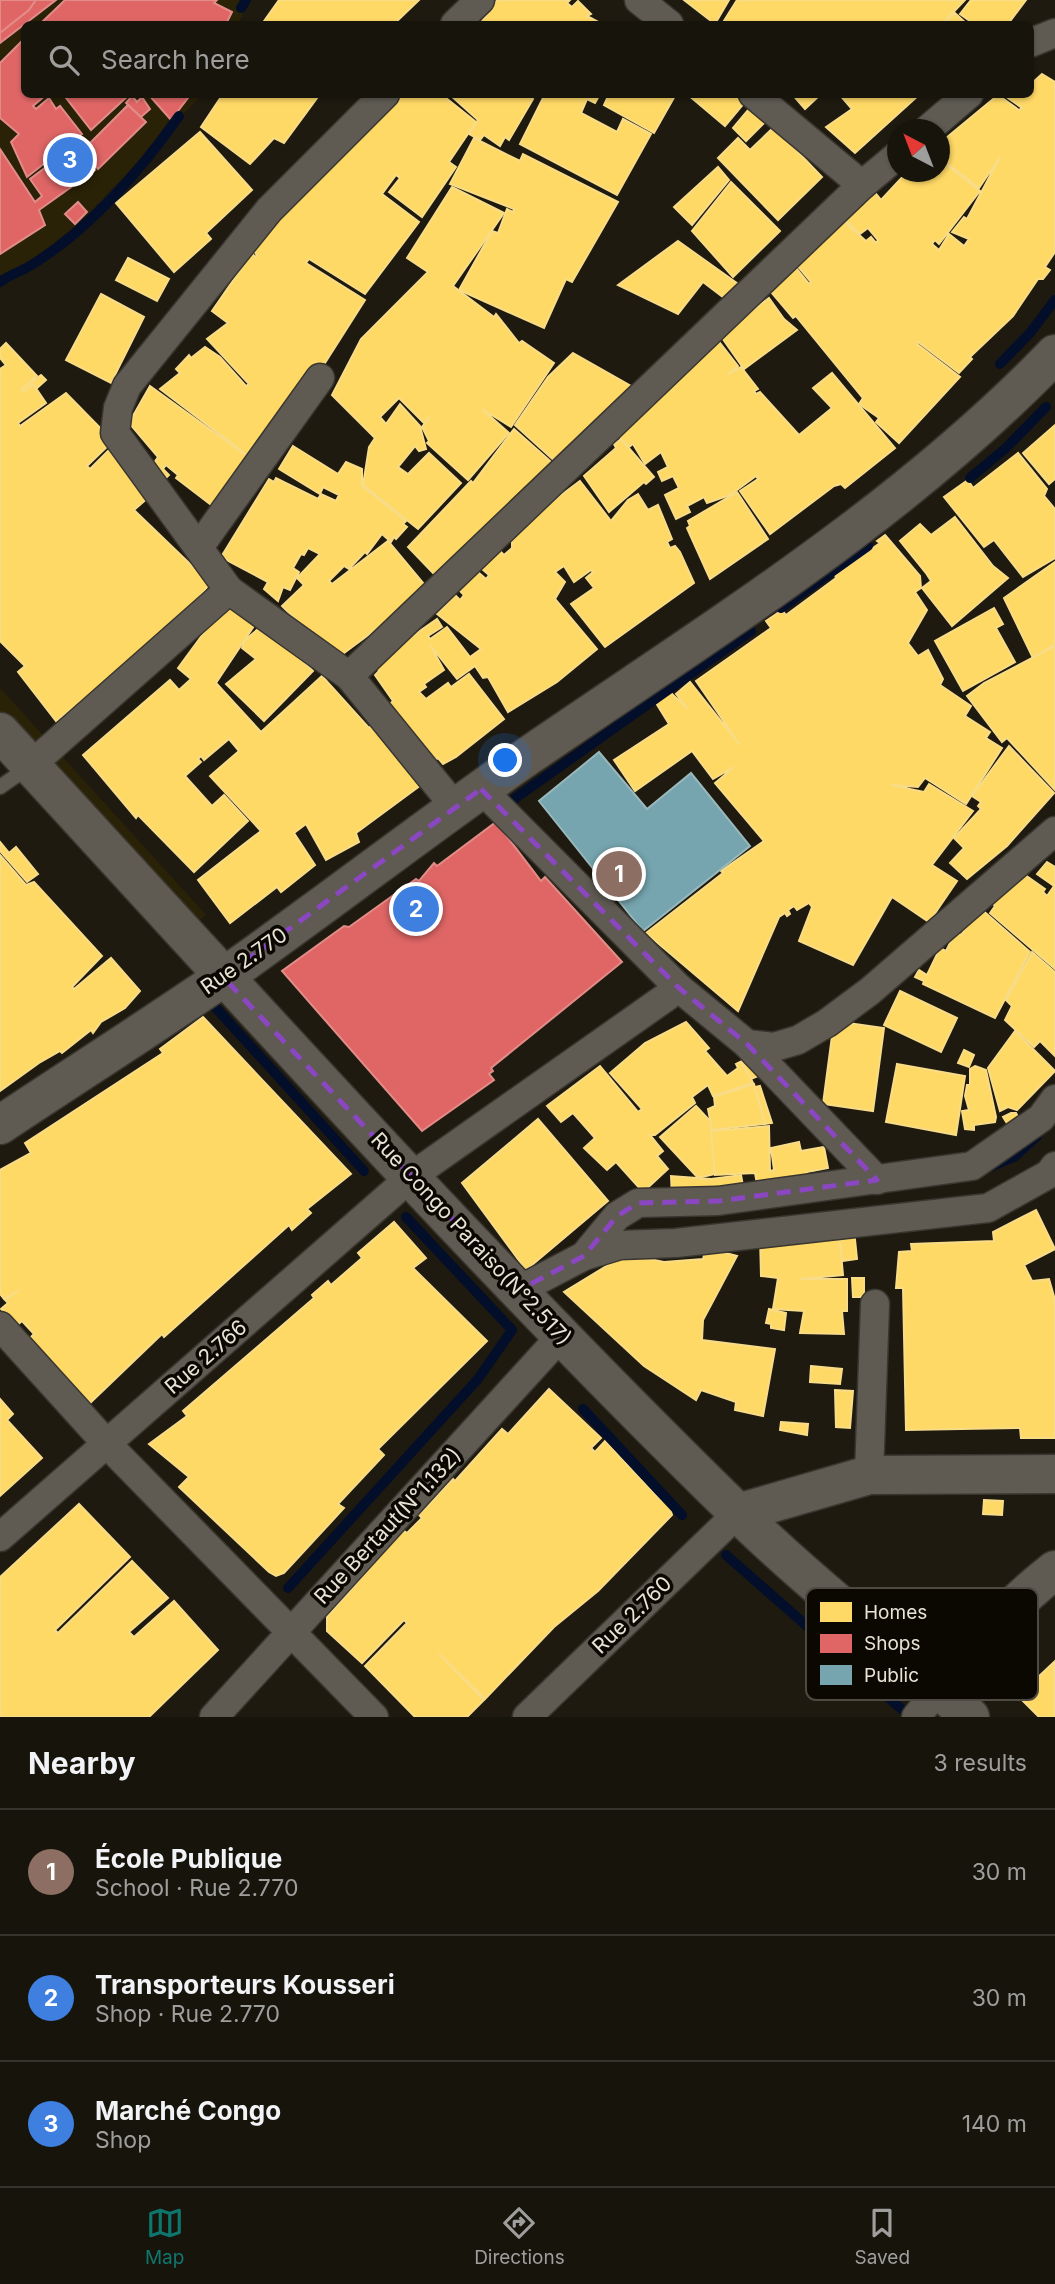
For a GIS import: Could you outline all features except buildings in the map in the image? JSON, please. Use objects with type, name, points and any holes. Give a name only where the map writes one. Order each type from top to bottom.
[{"type":"street","points":[[458,21],[480,0]]},
{"type":"street","points":[[639,0],[665,21]]},
{"type":"street","points":[[1034,42],[1055,33]]},
{"type":"street","points":[[381,98],[269,210],[127,386],[118,408],[116,433],[229,590],[349,676],[468,798],[679,988],[747,1044],[877,1180]]},
{"type":"street","points":[[758,98],[862,185]]},
{"type":"street","points":[[941,119],[964,98]]},
{"type":"street","points":[[349,676],[862,185],[887,164]]},
{"type":"street","name":"Rue 2.770","points":[[0,1125],[223,977],[468,798],[798,570],[926,472],[1007,404],[1055,354]]},
{"type":"street","points":[[199,547],[320,379]]},
{"type":"street","points":[[31,765],[229,590]]},
{"type":"street","name":"Rue Congo Paraiso(N°2.517)","points":[[0,732],[223,977],[519,1290],[813,1588]]},
{"type":"street","points":[[747,1044],[774,1047],[799,1040],[827,1023],[870,991],[1055,831]]},
{"type":"street","name":"Rue 2.766","points":[[0,1537],[412,1176],[679,988]]},
{"type":"street","points":[[584,1256],[617,1216],[638,1203],[718,1201],[972,1166],[1041,1118],[1055,1099]]},
{"type":"street","points":[[519,1290],[584,1256],[620,1245],[676,1243],[988,1208],[1049,1174],[1055,1166]]},
{"type":"street","points":[[869,1475],[874,1304]]},
{"type":"street","points":[[0,1326],[107,1444],[374,1717]]},
{"type":"street","name":"Rue Bertaut(N°1.132)","points":[[214,1717],[562,1335]]},
{"type":"street","points":[[738,1513],[869,1475],[1055,1474]]},
{"type":"street","name":"Rue 2.760","points":[[527,1717],[738,1513]]},
{"type":"street","points":[[1032,1588],[1055,1570]]},
{"type":"street","name":"Rue Congo Paraiso(N°2.517)","points":[[928,1703],[970,1717]]},
{"type":"lane","points":[[0,787],[31,765]]},
{"type":"highlighted area","points":[[481,789],[679,988],[747,1044],[877,1180],[718,1201],[638,1203],[617,1216],[584,1256],[519,1290],[223,977]]},
{"type":"shaded area","points":[[0,0],[250,0],[240,21],[21,21],[21,98],[199,98],[79,223],[0,287]]},
{"type":"shaded area","points":[[0,688],[206,915],[172,942],[0,759]]},
{"type":"waterway","points":[[241,8],[246,0]]},
{"type":"waterway","points":[[0,282],[54,250],[94,216],[131,178],[179,116]]},
{"type":"waterway","points":[[1000,364],[1030,333],[1055,300]]},
{"type":"waterway","points":[[970,478],[1006,448],[1046,407]]},
{"type":"waterway","points":[[781,608],[868,546]]},
{"type":"waterway","points":[[503,807],[751,631]]},
{"type":"waterway","points":[[215,1007],[364,1171]]},
{"type":"waterway","points":[[990,1167],[1014,1157],[1037,1136]]},
{"type":"waterway","points":[[288,1588],[478,1379],[512,1330],[406,1217]]},
{"type":"waterway","points":[[583,1409],[682,1515]]},
{"type":"waterway","points":[[726,1555],[806,1625]]},
{"type":"waterway","points":[[891,1700],[906,1713]]},
{"type":"place","name":"Marché Congo","points":[[70,160]]},
{"type":"place","name":"École Publique","points":[[619,874]]},
{"type":"place","name":"Transporteurs Kousseri","points":[[416,909]]}]
